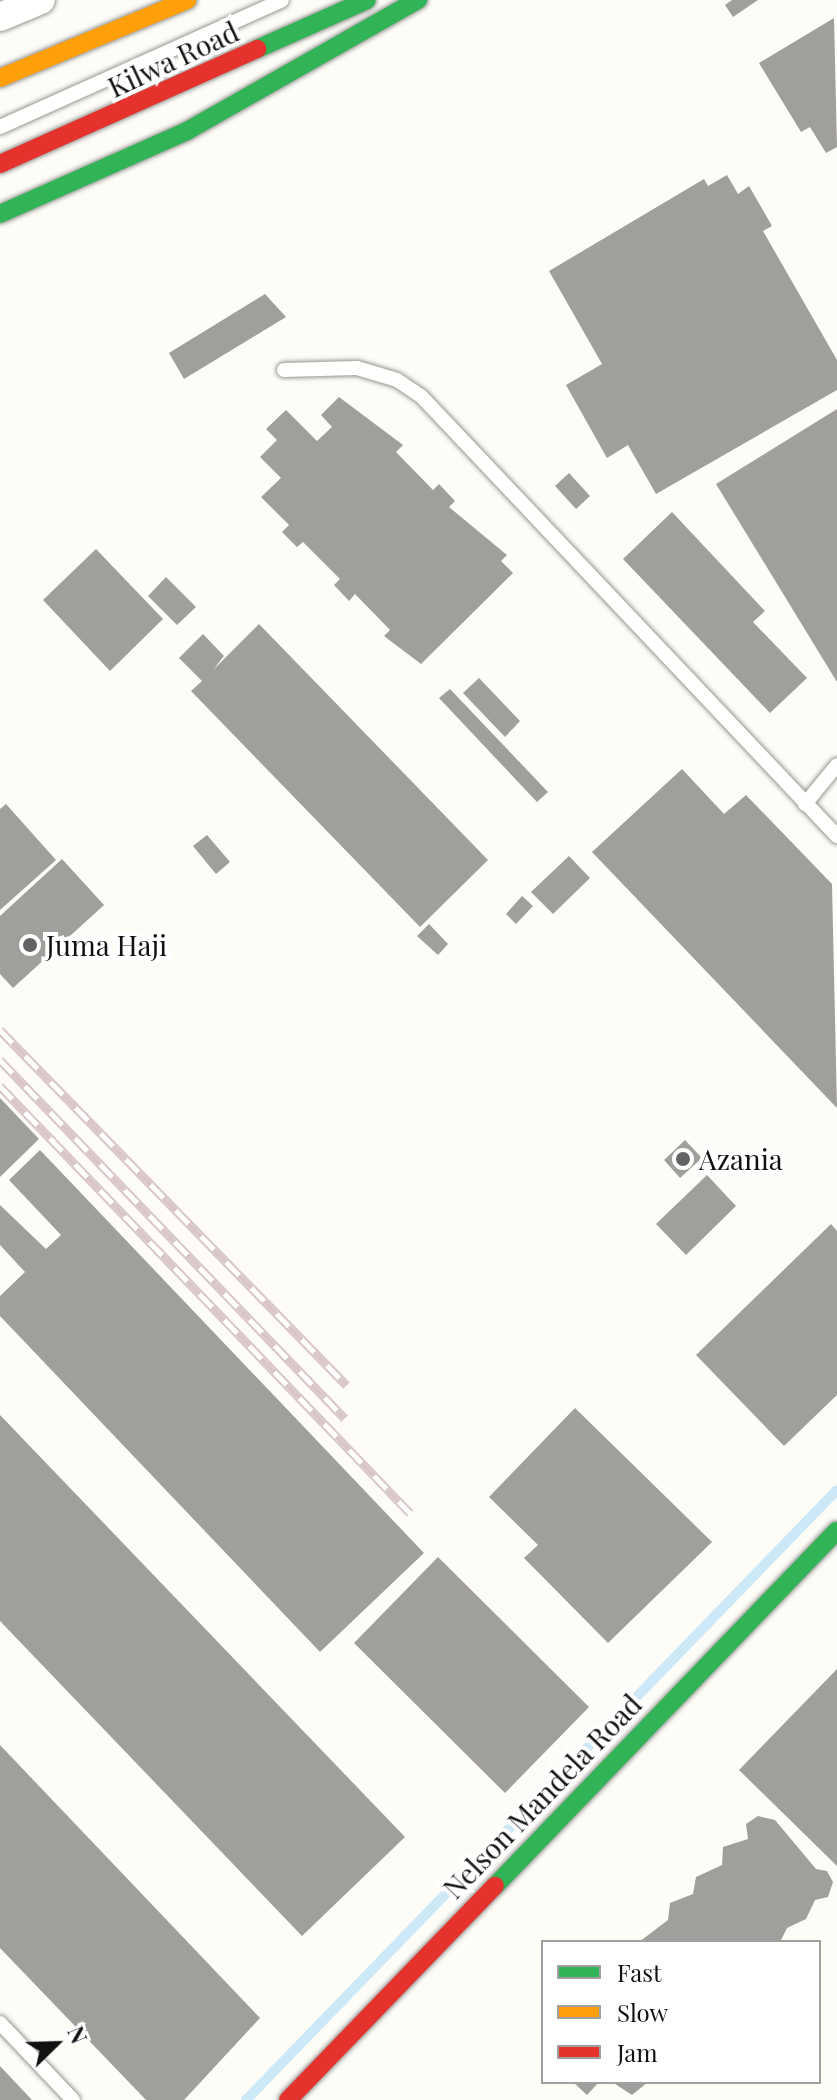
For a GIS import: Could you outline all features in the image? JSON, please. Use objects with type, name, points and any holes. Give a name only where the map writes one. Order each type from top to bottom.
[{"type":"main road","name":"Kilwa Road","points":[[0,78],[187,0]]},
{"type":"main road","name":"Kilwa Road","points":[[0,164],[367,0]]},
{"type":"main road","points":[[0,214],[187,131],[418,0]]},
{"type":"main road","name":"Nelson Mandela Road","points":[[288,2100],[837,1531]]},
{"type":"street","points":[[0,17],[41,0]]},
{"type":"lane","points":[[0,127],[282,0]]},
{"type":"lane","points":[[284,370],[357,368],[397,380],[421,396],[837,836]]},
{"type":"lane","points":[[805,804],[837,765]]},
{"type":"lane","points":[[0,2023],[73,2100]]},
{"type":"building","points":[[732,0],[758,0],[733,17],[725,5]]},
{"type":"building","points":[[834,18],[837,147],[826,153],[810,127],[801,132],[759,63]]},
{"type":"building","points":[[727,175],[738,194],[749,186],[772,226],[763,231],[837,360],[837,390],[656,494],[628,445],[607,458],[566,385],[602,364],[549,271],[704,179],[708,186]]},
{"type":"building","points":[[265,294],[286,317],[184,379],[169,353]]},
{"type":"building","points":[[339,397],[403,445],[396,452],[433,490],[439,484],[455,501],[449,507],[507,555],[501,561],[513,573],[421,664],[384,636],[390,630],[355,594],[349,601],[334,585],[340,579],[303,542],[297,547],[282,532],[289,525],[261,497],[281,478],[260,457],[277,440],[266,429],[286,410],[317,441],[332,427],[321,415]]},
{"type":"building","points":[[837,409],[837,682],[716,484]]},
{"type":"building","points":[[569,473],[590,496],[576,509],[555,486]]},
{"type":"building","points":[[672,512],[765,611],[753,622],[807,678],[770,713],[623,559]]},
{"type":"building","points":[[96,549],[163,619],[110,671],[43,600]]},
{"type":"building","points":[[166,577],[196,607],[177,625],[148,596]]},
{"type":"building","points":[[259,624],[488,860],[420,927],[191,691],[202,681],[179,658],[203,634],[224,656],[213,670]]},
{"type":"building","points":[[479,678],[520,721],[505,737],[463,693]]},
{"type":"building","points":[[450,689],[548,792],[537,802],[439,698]]},
{"type":"building","points":[[682,769],[724,814],[746,795],[832,884],[837,1108],[592,852]]},
{"type":"building","points":[[6,804],[56,860],[0,910],[0,809]]},
{"type":"building","points":[[207,835],[230,862],[216,874],[193,846]]},
{"type":"building","points":[[569,856],[590,878],[553,914],[531,892]]},
{"type":"building","name":"Juma Haji","points":[[62,859],[104,905],[13,988],[0,974],[0,916]]},
{"type":"building","points":[[522,896],[533,906],[516,924],[506,914]]},
{"type":"building","points":[[429,924],[448,944],[438,955],[417,936]]},
{"type":"building","points":[[0,1098],[39,1139],[0,1177]]},
{"type":"building","name":"Azania","points":[[685,1140],[702,1158],[680,1178],[664,1160]]},
{"type":"building","points":[[40,1150],[424,1553],[320,1652],[0,1316],[0,1296],[25,1272],[0,1245],[0,1205],[46,1249],[61,1235],[9,1180]]},
{"type":"building","points":[[707,1175],[736,1206],[686,1255],[656,1224]]},
{"type":"building","points":[[831,1224],[837,1231],[837,1395],[784,1446],[696,1355]]},
{"type":"building","points":[[575,1408],[712,1542],[608,1643],[524,1558],[538,1545],[489,1497]]},
{"type":"building","points":[[0,1415],[405,1837],[302,1936],[0,1621]]},
{"type":"building","points":[[438,1557],[589,1707],[505,1793],[354,1643]]},
{"type":"building","points":[[837,1669],[837,1866],[739,1770]]},
{"type":"building","points":[[0,1745],[260,2018],[184,2100],[146,2100],[0,1948]]},
{"type":"building","points":[[758,1816],[775,1820],[816,1869],[827,1871],[833,1882],[828,1897],[815,1900],[806,1919],[787,1928],[781,1940],[642,1940],[668,1920],[670,1903],[693,1894],[696,1877],[722,1865],[723,1847],[748,1839],[746,1824]]},
{"type":"building","points":[[0,2066],[32,2100],[0,2100]]},
{"type":"building","points":[[575,2084],[597,2084],[587,2095]]},
{"type":"building","points":[[615,2084],[646,2084],[632,2095]]},
{"type":"waterway","points":[[246,2100],[837,1490]]},
{"type":"railway","points":[[0,1030],[346,1385]]},
{"type":"railway","points":[[0,1060],[345,1418]]},
{"type":"railway","points":[[0,1086],[410,1513]]},
{"type":"traffic: fast","points":[[257,49],[367,0]]},
{"type":"traffic: fast","points":[[0,214],[187,131],[418,0]]},
{"type":"traffic: fast","points":[[495,1886],[837,1531]]},
{"type":"traffic: slow","points":[[0,78],[187,0]]},
{"type":"traffic: jam","points":[[0,164],[257,49]]},
{"type":"traffic: jam","points":[[288,2100],[495,1886]]},
{"type":"place","name":"Juma Haji","points":[[30,945]]},
{"type":"place","name":"Azania","points":[[683,1159]]}]
